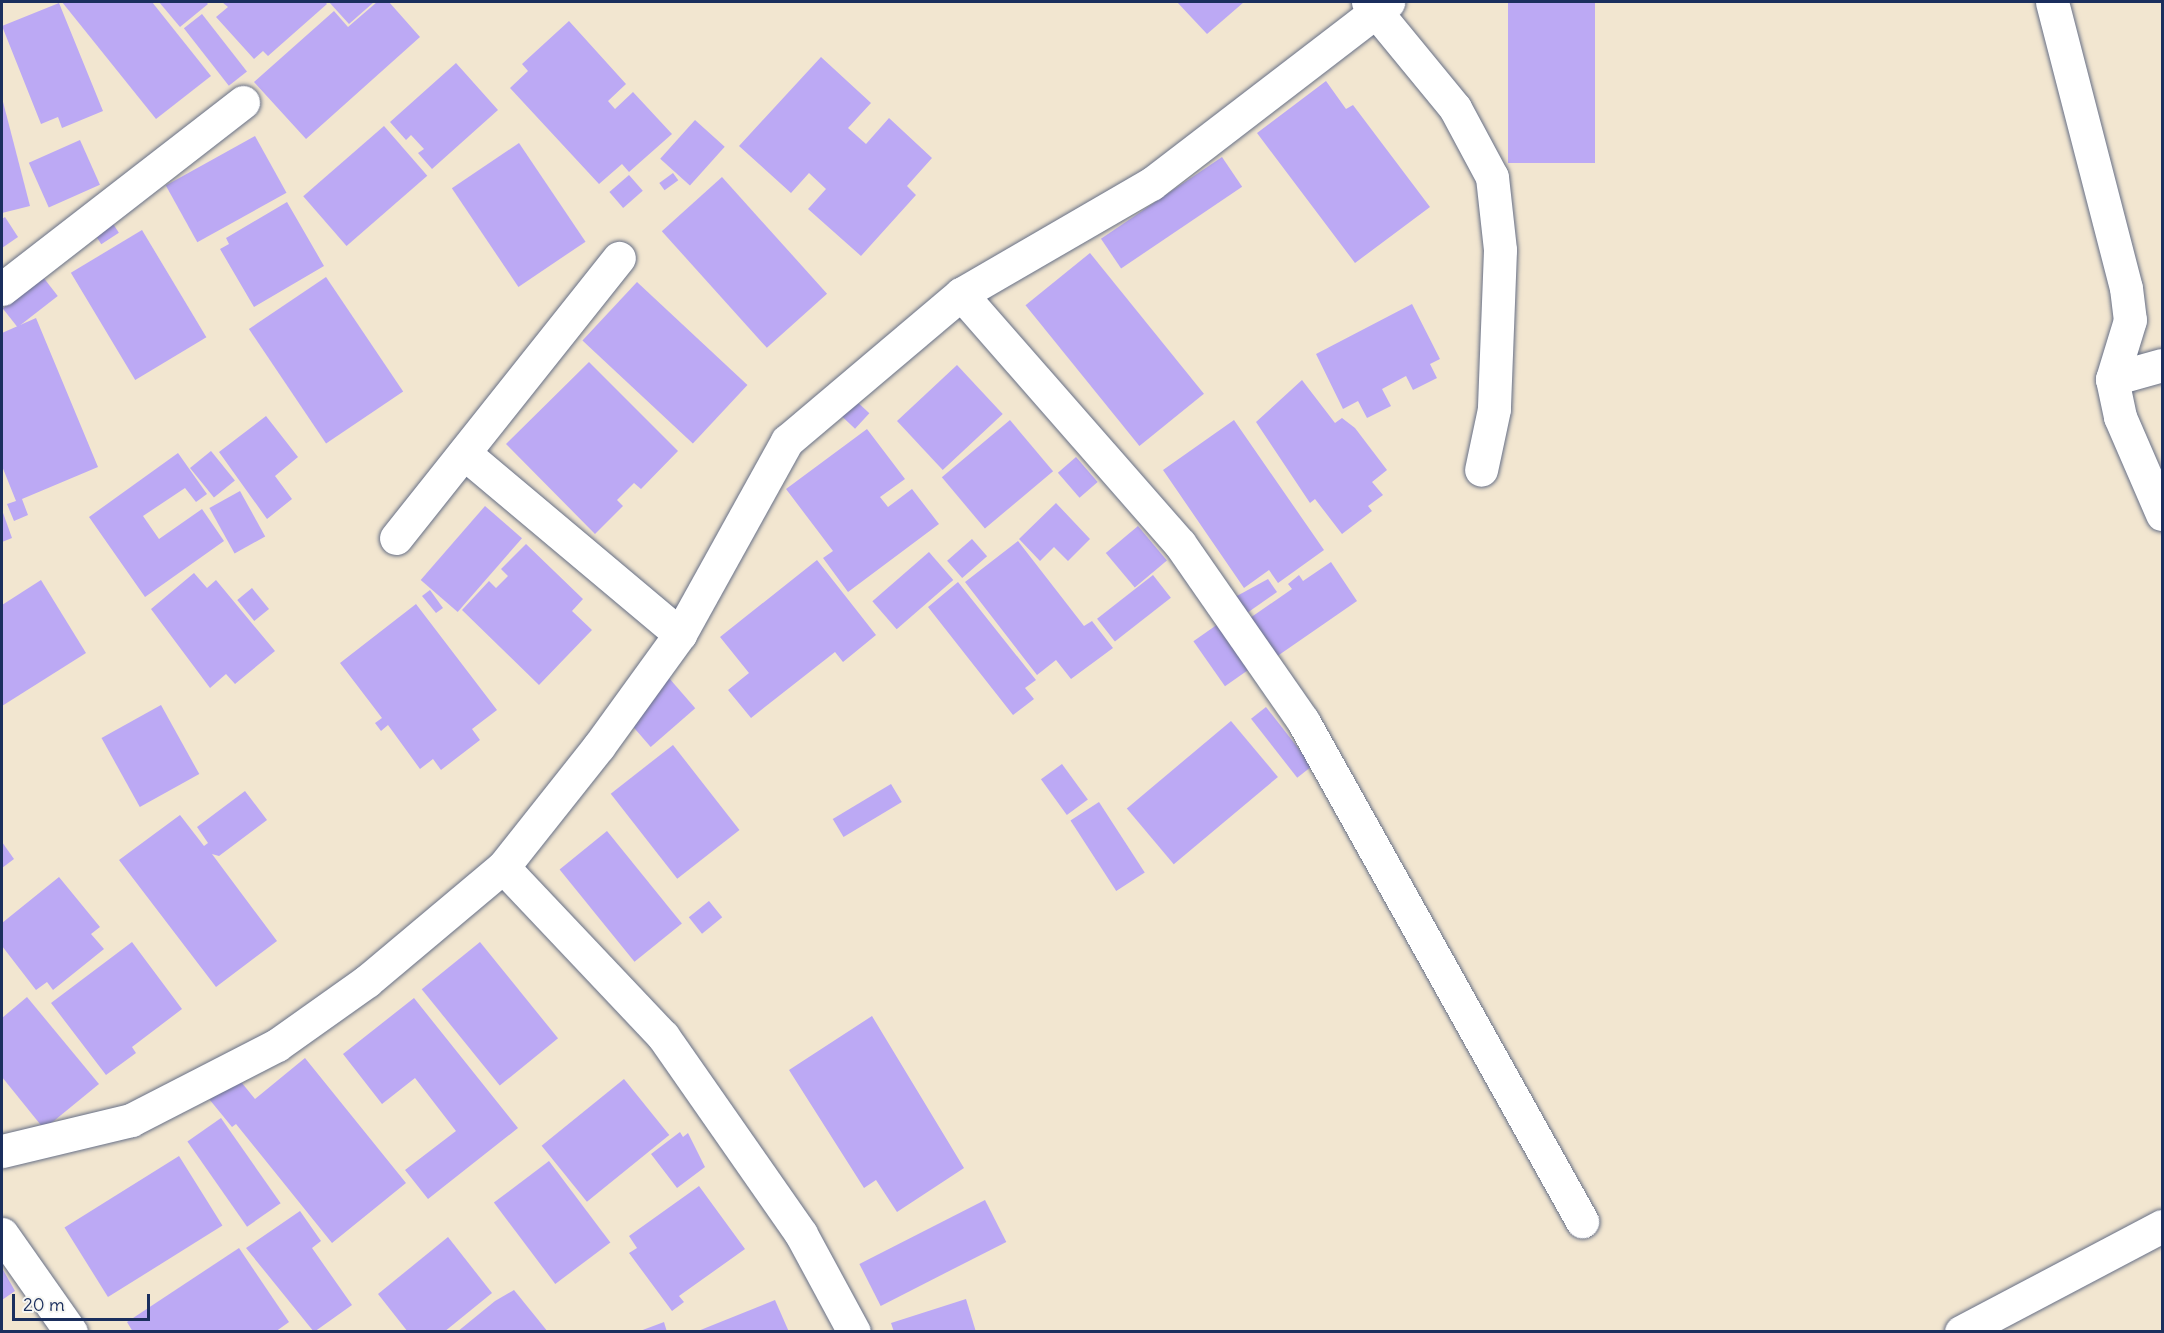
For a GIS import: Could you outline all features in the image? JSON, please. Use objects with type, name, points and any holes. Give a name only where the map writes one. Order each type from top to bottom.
[{"type":"street","points":[[2052,2],[2126,288],[2130,320],[2112,379],[2120,417],[2163,514]]},
{"type":"street","points":[[2,1151],[131,1120],[277,1044],[367,981],[503,867],[680,634],[787,441],[961,294],[1151,184],[1377,4],[1455,108],[1492,177],[1500,250],[1494,409],[1481,470]]},
{"type":"street","points":[[2,289],[243,102]]},
{"type":"street","points":[[396,538],[619,258]]},
{"type":"street","points":[[961,294],[1180,544],[1303,721],[1582,1221]]},
{"type":"street","points":[[2112,379],[2163,365]]},
{"type":"street","points":[[464,453],[680,634]]},
{"type":"street","points":[[503,867],[663,1036],[801,1234],[854,1332]]},
{"type":"street","points":[[1961,1332],[2163,1226]]},
{"type":"street","points":[[2,1234],[71,1332]]},
{"type":"building","points":[[62,2],[152,2],[211,76],[156,119]]},
{"type":"building","points":[[159,2],[206,2],[208,4],[180,27]]},
{"type":"building","points":[[222,2],[325,2],[327,4],[268,56],[263,51],[254,59],[216,17],[228,7]]},
{"type":"building","points":[[329,2],[374,2],[349,24]]},
{"type":"building","points":[[377,2],[389,2],[420,37],[306,139],[254,82],[334,11],[348,27]]},
{"type":"building","points":[[1177,2],[1244,2],[1207,34]]},
{"type":"building","points":[[1508,2],[1595,2],[1595,163],[1508,163]]},
{"type":"building","points":[[59,3],[103,111],[62,128],[58,117],[41,124],[2,26]]},
{"type":"building","points":[[202,14],[247,72],[229,86],[184,28]]},
{"type":"building","points":[[569,21],[626,84],[608,101],[615,109],[633,92],[672,134],[629,172],[622,164],[599,184],[510,88],[528,71],[522,64]]},
{"type":"building","points":[[821,57],[871,103],[848,128],[866,144],[889,118],[932,158],[907,186],[916,195],[861,256],[808,209],[826,189],[809,173],[791,193],[739,146]]},
{"type":"building","points":[[456,63],[498,110],[432,169],[418,153],[424,149],[411,135],[406,140],[390,122]]},
{"type":"building","points":[[1326,81],[1346,109],[1353,105],[1430,207],[1355,263],[1257,133]]},
{"type":"building","points":[[2,98],[30,206],[2,213]]},
{"type":"building","points":[[695,120],[725,147],[690,185],[660,159]]},
{"type":"building","points":[[384,126],[427,176],[347,246],[303,196]]},
{"type":"building","points":[[255,136],[287,193],[197,242],[166,185]]},
{"type":"building","points":[[80,140],[100,185],[49,208],[29,163]]},
{"type":"building","points":[[519,143],[586,242],[518,287],[452,188]]},
{"type":"building","points":[[1222,157],[1242,187],[1121,268],[1101,239]]},
{"type":"building","points":[[673,173],[678,180],[665,190],[659,183]]},
{"type":"building","points":[[629,175],[643,191],[623,208],[609,192]]},
{"type":"building","points":[[722,177],[827,294],[767,348],[662,231]]},
{"type":"building","points":[[287,202],[324,266],[254,307],[220,249],[229,244],[226,238]]},
{"type":"building","points":[[108,216],[119,233],[101,244],[90,227]]},
{"type":"building","points":[[5,217],[18,237],[2,248],[2,219]]},
{"type":"building","points":[[142,230],[206,337],[135,380],[71,273]]},
{"type":"building","points":[[1090,253],[1204,394],[1139,446],[1025,305]]},
{"type":"building","points":[[43,277],[58,296],[18,327],[3,308]]},
{"type":"building","points":[[326,277],[403,391],[326,443],[249,329]]},
{"type":"building","points":[[637,282],[747,385],[693,443],[582,341]]},
{"type":"building","points":[[1412,304],[1440,359],[1430,364],[1437,378],[1413,390],[1406,376],[1382,389],[1391,406],[1367,418],[1358,401],[1343,409],[1316,354]]},
{"type":"building","points":[[36,318],[98,467],[22,499],[28,515],[14,521],[7,504],[16,501],[2,466],[2,333]]},
{"type":"building","points":[[589,362],[678,451],[641,489],[634,483],[617,500],[623,506],[595,534],[506,444]]},
{"type":"building","points":[[957,365],[1003,414],[943,470],[897,421]]},
{"type":"building","points":[[1302,380],[1335,423],[1342,418],[1355,428],[1387,470],[1372,482],[1383,495],[1368,506],[1372,511],[1342,534],[1315,499],[1310,503],[1256,422]]},
{"type":"building","points":[[854,399],[869,413],[855,429],[840,414]]},
{"type":"building","points":[[266,416],[298,457],[275,476],[292,499],[267,519],[219,452]]},
{"type":"building","points":[[1010,420],[1053,471],[985,529],[942,477]]},
{"type":"building","points":[[1234,420],[1324,550],[1278,583],[1269,570],[1244,588],[1163,470]]},
{"type":"building","points":[[867,429],[905,479],[880,497],[888,507],[912,489],[939,524],[848,592],[823,558],[833,551],[786,489]]},
{"type":"building","points":[[211,451],[235,481],[214,498],[190,468]]},
{"type":"building","points":[[178,453],[207,494],[196,502],[185,488],[143,516],[159,539],[202,509],[224,541],[145,597],[89,517]]},
{"type":"building","points":[[1076,457],[1098,482],[1080,498],[1058,473]]},
{"type":"building","points":[[240,491],[265,536],[235,553],[209,508]]},
{"type":"building","points":[[1056,503],[1090,539],[1068,561],[1054,547],[1040,561],[1019,539]]},
{"type":"building","points":[[485,506],[522,538],[458,612],[421,580]]},
{"type":"building","points":[[2,510],[12,538],[2,542]]},
{"type":"building","points":[[1138,526],[1167,560],[1135,587],[1106,553]]},
{"type":"building","points":[[972,539],[987,556],[962,578],[947,561]]},
{"type":"building","points":[[1018,541],[1084,626],[1092,621],[1113,648],[1071,679],[1056,660],[1037,675],[965,582]]},
{"type":"building","points":[[526,544],[583,599],[572,611],[592,630],[539,685],[462,610],[489,581],[496,588],[508,576],[501,569]]},
{"type":"building","points":[[929,552],[953,580],[897,629],[872,601]]},
{"type":"building","points":[[817,560],[876,635],[843,662],[835,652],[751,718],[728,690],[749,673],[720,637]]},
{"type":"building","points":[[1331,562],[1357,601],[1276,657],[1250,618],[1292,589],[1288,584],[1299,575],[1303,581]]},
{"type":"building","points":[[194,573],[207,588],[216,580],[275,651],[235,684],[226,674],[210,688],[151,609]]},
{"type":"building","points":[[1153,575],[1171,598],[1115,642],[1097,619]]},
{"type":"building","points":[[1268,579],[1277,592],[1247,613],[1235,597]]},
{"type":"building","points":[[41,580],[86,653],[2,706],[2,605]]},
{"type":"building","points":[[958,582],[1036,680],[1025,688],[1034,699],[1013,715],[928,607]]},
{"type":"building","points":[[252,588],[269,609],[254,621],[237,600]]},
{"type":"building","points":[[430,590],[443,608],[436,613],[422,596]]},
{"type":"building","points":[[416,604],[497,710],[472,729],[480,740],[441,770],[433,759],[420,769],[388,725],[381,731],[375,723],[382,718],[340,663]]},
{"type":"building","points":[[1218,624],[1250,669],[1225,686],[1193,641]]},
{"type":"building","points":[[669,678],[695,708],[651,747],[624,717]]},
{"type":"building","points":[[161,705],[199,774],[140,807],[102,738]]},
{"type":"building","points":[[1266,707],[1312,766],[1297,778],[1251,719]]},
{"type":"building","points":[[1231,721],[1278,777],[1174,864],[1127,808]]},
{"type":"building","points":[[673,745],[739,830],[677,879],[611,794]]},
{"type":"building","points":[[1062,764],[1088,800],[1067,815],[1041,779]]},
{"type":"building","points":[[891,784],[902,802],[844,837],[833,819]]},
{"type":"building","points":[[245,791],[267,820],[219,856],[212,854],[277,941],[216,987],[119,860],[180,815],[204,846],[208,843],[197,827]]},
{"type":"building","points":[[1099,802],[1145,872],[1116,891],[1070,821]]},
{"type":"building","points":[[607,831],[682,923],[634,962],[560,869]]},
{"type":"building","points":[[2,842],[14,859],[2,868]]},
{"type":"building","points":[[59,877],[100,927],[91,934],[104,949],[53,990],[47,982],[36,990],[2,946],[2,923]]},
{"type":"building","points":[[709,901],[722,917],[702,934],[689,917]]},
{"type":"building","points":[[132,942],[182,1009],[132,1047],[136,1053],[106,1075],[51,1003]]},
{"type":"building","points":[[480,942],[558,1038],[500,1086],[422,989]]},
{"type":"building","points":[[27,997],[99,1084],[44,1129],[2,1077],[2,1018]]},
{"type":"building","points":[[414,998],[518,1128],[428,1199],[405,1170],[456,1131],[415,1078],[382,1104],[343,1054]]},
{"type":"building","points":[[872,1016],[964,1168],[897,1212],[876,1180],[864,1188],[789,1070]]},
{"type":"building","points":[[305,1058],[406,1183],[332,1243],[236,1124],[232,1127],[205,1094],[233,1072],[255,1099]]},
{"type":"building","points":[[624,1079],[669,1135],[587,1202],[542,1146]]},
{"type":"building","points":[[221,1118],[281,1203],[247,1227],[187,1142]]},
{"type":"building","points":[[680,1132],[683,1137],[688,1133],[705,1167],[677,1188],[651,1154]]},
{"type":"building","points":[[179,1156],[222,1226],[108,1297],[65,1228]]},
{"type":"building","points":[[549,1161],[610,1242],[555,1284],[494,1203]]},
{"type":"building","points":[[699,1186],[745,1249],[679,1296],[684,1302],[672,1311],[629,1253],[637,1248],[629,1236]]},
{"type":"building","points":[[985,1200],[1006,1242],[881,1306],[859,1264]]},
{"type":"building","points":[[300,1211],[321,1241],[312,1248],[352,1305],[314,1332],[246,1248]]},
{"type":"building","points":[[448,1237],[492,1293],[444,1332],[408,1332],[378,1294]]},
{"type":"building","points":[[239,1248],[289,1322],[275,1332],[133,1332],[127,1322]]},
{"type":"building","points":[[2,1268],[15,1291],[2,1300]]},
{"type":"building","points":[[514,1290],[548,1332],[457,1332],[495,1301]]},
{"type":"building","points":[[966,1299],[976,1332],[894,1332],[891,1323]]},
{"type":"building","points":[[775,1300],[789,1332],[698,1332],[698,1331]]},
{"type":"building","points":[[664,1322],[667,1332],[640,1332],[640,1331]]}]
